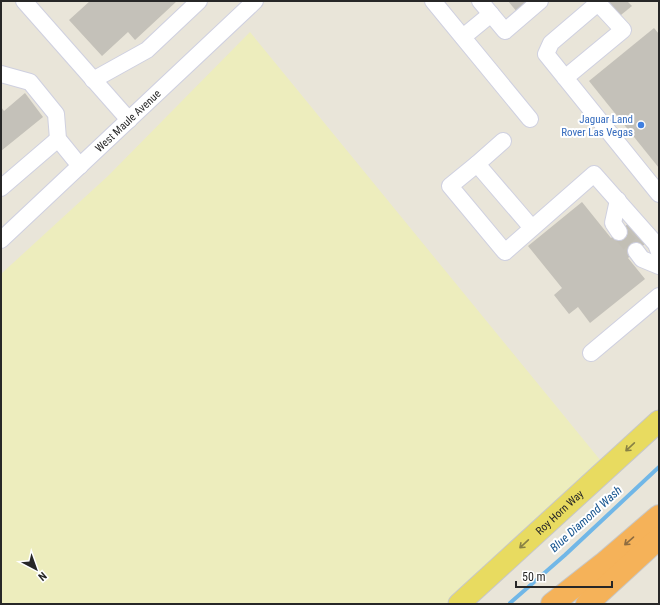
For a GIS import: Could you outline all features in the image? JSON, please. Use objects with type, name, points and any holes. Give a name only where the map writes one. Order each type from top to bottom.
[{"type":"highway","points":[[552,604],[603,564],[659,516]]},
{"type":"highway","points":[[587,604],[659,538]]},
{"type":"main road","name":"Roy Horn Way","points":[[459,604],[659,421]]},
{"type":"street","points":[[24,1],[129,120]]},
{"type":"street","points":[[93,80],[147,50],[199,1]]},
{"type":"street","name":"West Maule Avenue","points":[[1,240],[256,1]]},
{"type":"street","points":[[433,1],[530,119]]},
{"type":"street","points":[[480,1],[505,31],[540,1]]},
{"type":"street","points":[[565,78],[623,30],[598,3],[551,43],[546,54],[565,78],[659,194]]},
{"type":"street","points":[[463,37],[491,14]]},
{"type":"street","points":[[1,74],[30,82],[56,114],[58,139],[80,166]]},
{"type":"street","points":[[1,188],[58,139]]},
{"type":"street","points":[[503,141],[450,186],[505,252],[594,174],[656,244],[659,252]]},
{"type":"street","points":[[477,164],[532,228]]},
{"type":"street","points":[[618,200],[613,223],[619,232]]},
{"type":"street","points":[[636,251],[642,258],[659,266]]},
{"type":"street","points":[[591,353],[659,296]]},
{"type":"sand","points":[[250,32],[601,461],[450,604],[1,604],[1,274],[108,176]]},
{"type":"building","points":[[90,1],[177,1],[135,40],[128,32],[102,56],[69,20]]},
{"type":"building","points":[[508,1],[530,1],[517,12]]},
{"type":"building","points":[[602,1],[627,1],[632,6],[616,19]]},
{"type":"building","name":"Jaguar Land Rover Las Vegas","points":[[654,28],[659,34],[659,168],[589,81]]},
{"type":"building","points":[[25,93],[43,117],[1,151],[1,107],[4,111]]},
{"type":"building","points":[[582,202],[611,238],[629,223],[646,243],[628,258],[645,279],[590,323],[578,307],[569,314],[554,295],[562,288],[528,246]]},
{"type":"waterway","name":"Blue Diamond Wash","points":[[510,603],[565,555],[659,467]]},
{"type":"tunnel","points":[[619,232],[636,251]]},
{"type":"place","name":"Jaguar Land Rover Las Vegas","points":[[641,125]]}]
